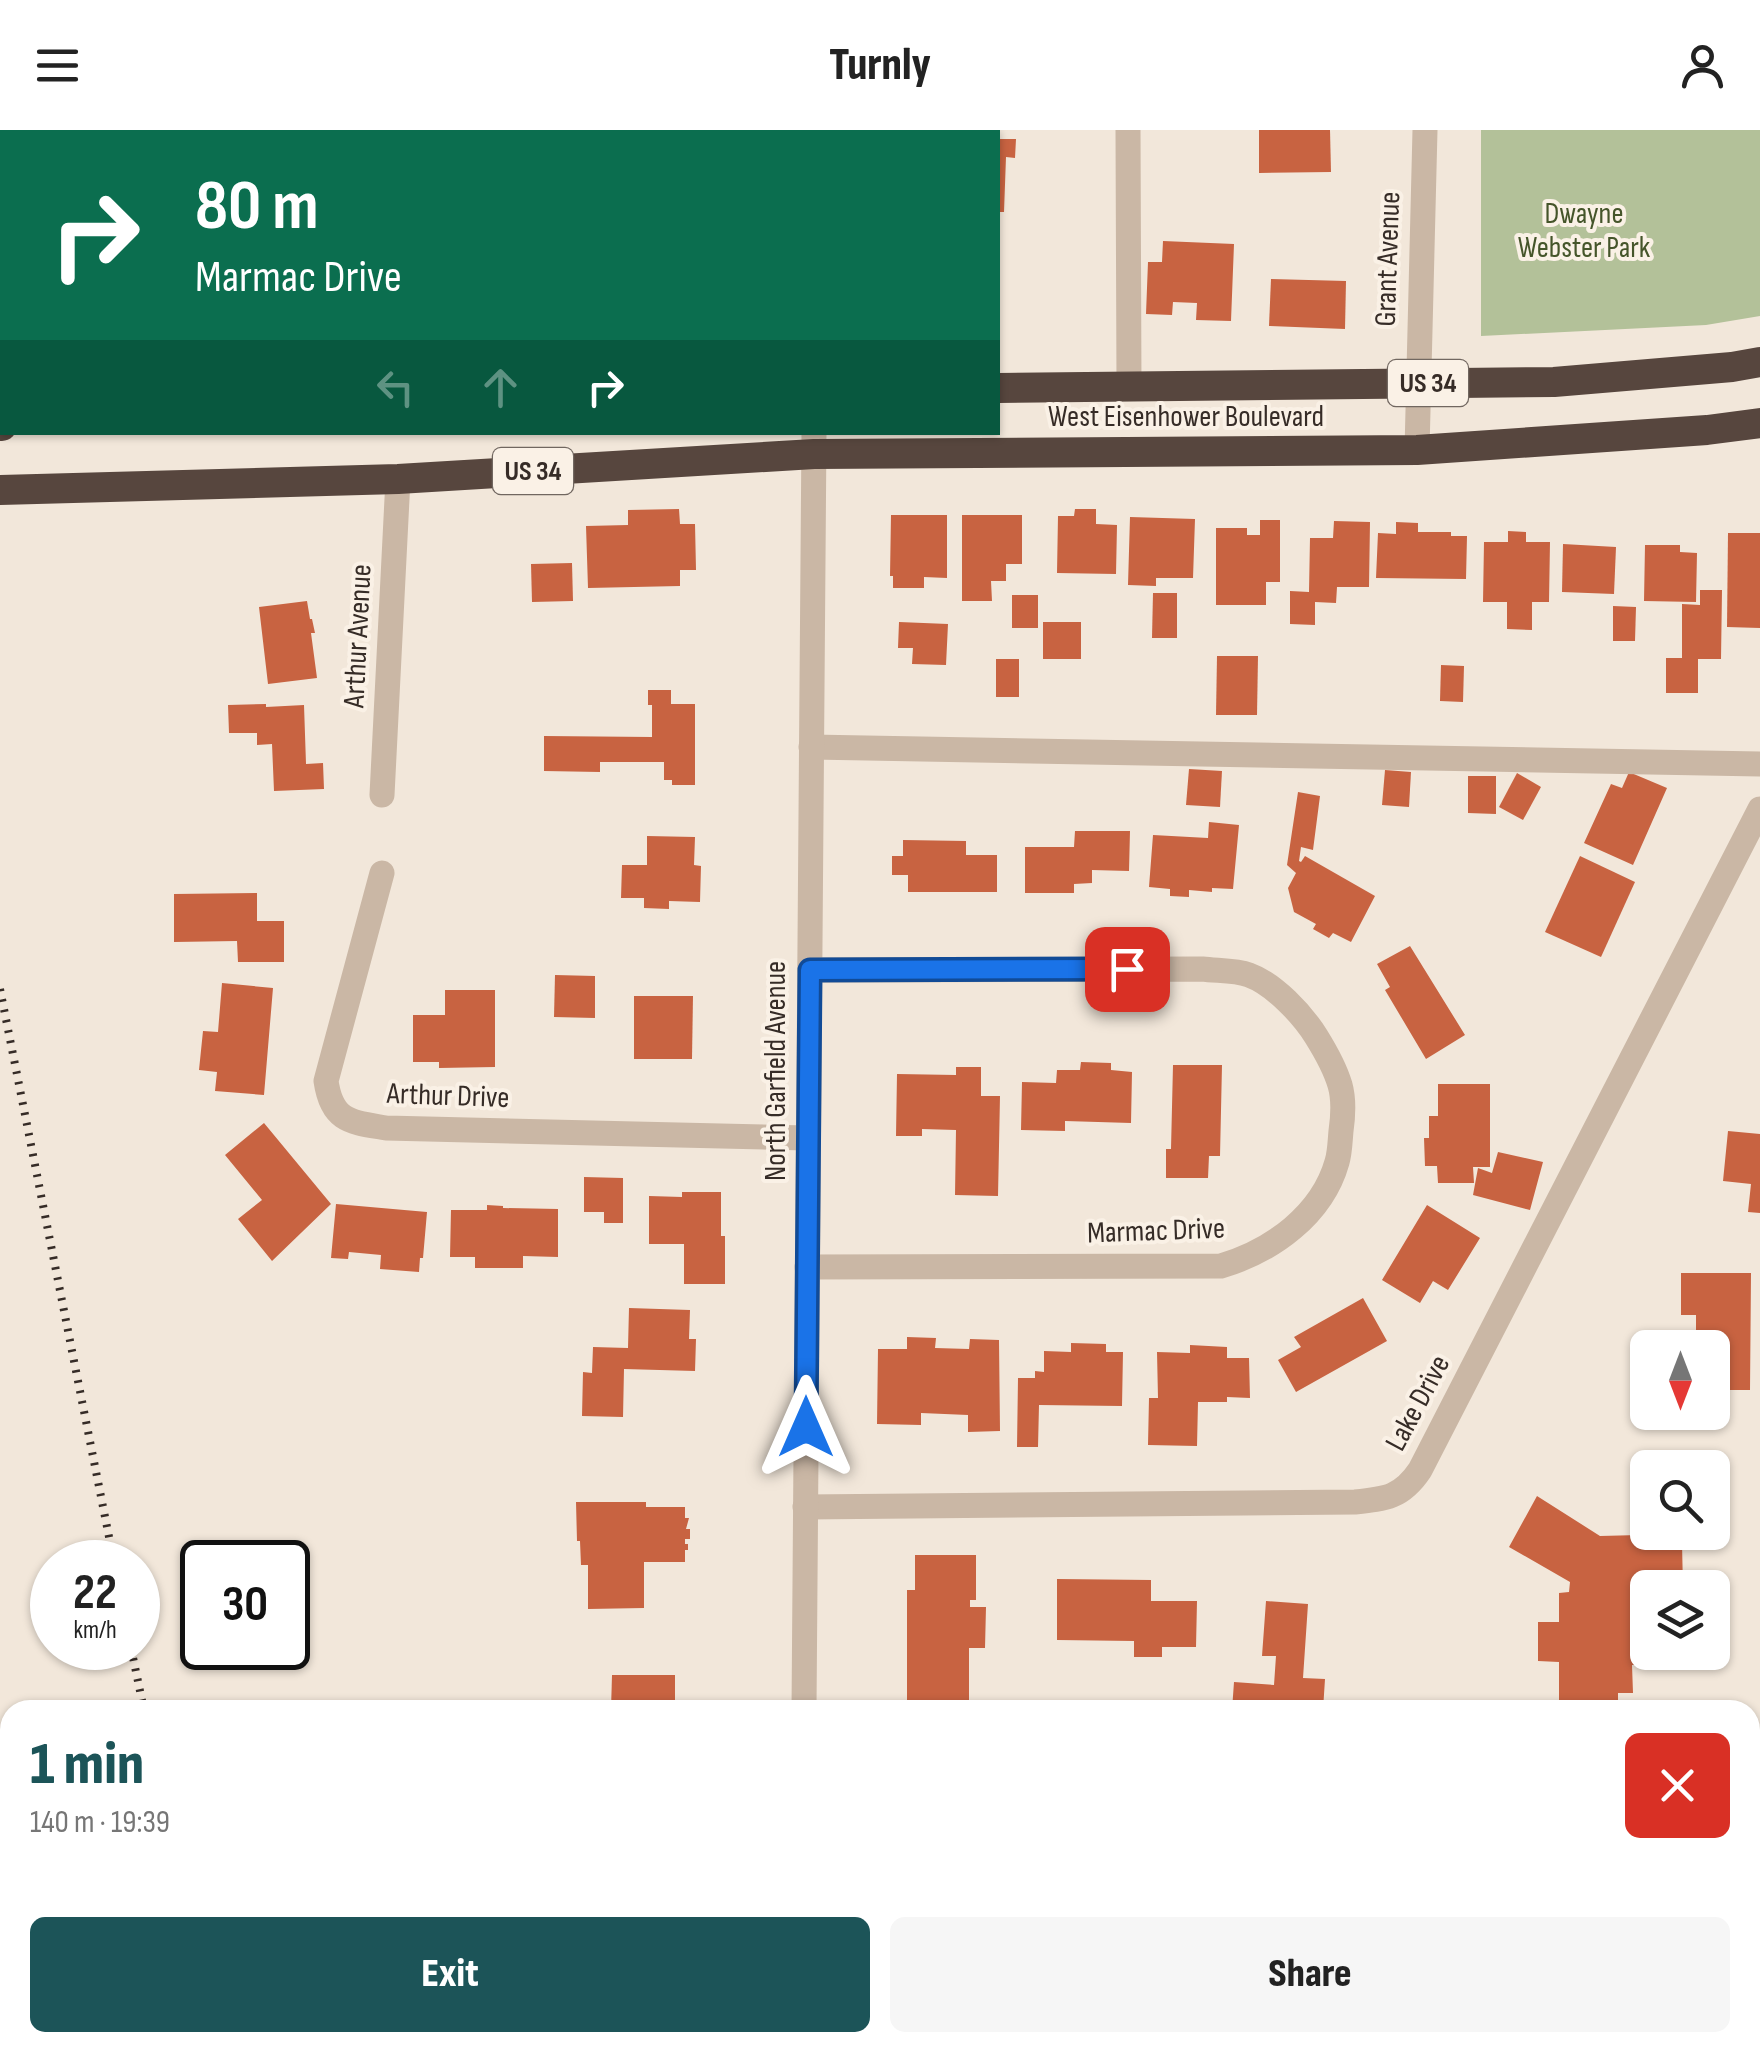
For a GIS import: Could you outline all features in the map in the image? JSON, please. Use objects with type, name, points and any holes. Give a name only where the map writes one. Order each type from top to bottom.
[{"type":"highway","name":"West Eisenhower Boulevard","points":[[1000,388],[1554,382],[1760,362]]},
{"type":"highway","name":"West Eisenhower Boulevard","points":[[0,490],[398,480],[814,443],[1416,450],[1760,423]]},
{"type":"highway","points":[[1707,430],[1760,442]]},
{"type":"street","points":[[1128,130],[1129,386]]},
{"type":"street","name":"Grant Avenue","points":[[1416,450],[1424,130]]},
{"type":"street","name":"North Garfield Avenue","points":[[804,1700],[814,443]]},
{"type":"street","name":"Arthur Avenue","points":[[382,795],[398,480]]},
{"type":"street","points":[[811,747],[1760,764]]},
{"type":"street","name":"Lake Drive","points":[[806,1507],[1355,1502],[1378,1500],[1409,1487],[1760,809]]},
{"type":"street","name":"Arthur Drive","points":[[382,873],[326,1081],[329,1099],[350,1121],[386,1128],[808,1138]]},
{"type":"street","name":"Marmac Drive","points":[[807,1267],[1222,1266],[1274,1244],[1302,1219],[1328,1187],[1338,1160],[1342,1122],[1342,1089],[1308,1022],[1280,994],[1248,974],[1202,969],[810,970]]},
{"type":"green space","name":"Dwayne Webster Park","points":[[1481,130],[1760,130],[1760,316],[1706,325],[1481,336]]},
{"type":"building","points":[[1259,130],[1330,130],[1331,172],[1259,173]]},
{"type":"building","points":[[1000,139],[1016,139],[1015,158],[1006,157],[1004,212],[1000,212]]},
{"type":"building","points":[[1163,241],[1234,244],[1231,321],[1196,320],[1197,303],[1173,302],[1172,315],[1146,314],[1148,262],[1162,262]]},
{"type":"building","points":[[1271,279],[1346,281],[1345,329],[1269,326]]},
{"type":"building","points":[[679,509],[680,524],[695,524],[696,570],[680,570],[680,586],[588,588],[586,526],[628,525],[628,510]]},
{"type":"building","points":[[1075,509],[1096,509],[1096,524],[1117,525],[1116,574],[1057,573],[1058,516],[1074,516]]},
{"type":"building","points":[[891,515],[947,515],[947,578],[924,577],[924,588],[893,588]]},
{"type":"building","points":[[962,515],[1022,515],[1022,564],[1006,564],[1006,581],[991,581],[992,601],[962,601]]},
{"type":"building","points":[[1130,517],[1195,519],[1193,578],[1156,578],[1156,586],[1128,585]]},
{"type":"building","points":[[1260,520],[1280,520],[1280,582],[1266,582],[1266,605],[1216,605],[1216,528],[1247,528],[1247,535],[1260,535]]},
{"type":"building","points":[[1334,521],[1370,522],[1369,587],[1337,587],[1336,603],[1315,602],[1315,625],[1290,624],[1290,591],[1309,592],[1310,538],[1333,538]]},
{"type":"building","points":[[1396,522],[1418,523],[1418,532],[1467,536],[1466,579],[1376,578],[1378,533],[1396,534]]},
{"type":"building","points":[[1508,531],[1526,532],[1526,542],[1550,542],[1549,602],[1532,602],[1532,630],[1507,629],[1507,602],[1483,602],[1484,542],[1508,542]]},
{"type":"building","points":[[1728,533],[1760,533],[1760,628],[1727,627]]},
{"type":"building","points":[[1563,544],[1616,547],[1614,594],[1562,592]]},
{"type":"building","points":[[1645,545],[1680,545],[1680,552],[1697,553],[1696,602],[1644,601]]},
{"type":"building","points":[[572,563],[573,601],[532,602],[531,564]]},
{"type":"building","points":[[1700,590],[1722,590],[1721,659],[1698,659],[1698,693],[1666,693],[1666,658],[1682,658],[1682,604],[1700,605]]},
{"type":"building","points":[[1153,593],[1177,593],[1177,638],[1152,638]]},
{"type":"building","points":[[1012,595],[1038,595],[1038,628],[1012,628]]},
{"type":"building","points":[[307,601],[315,633],[311,633],[317,678],[268,684],[259,607]]},
{"type":"building","points":[[1613,606],[1636,607],[1635,641],[1613,641]]},
{"type":"building","points":[[899,622],[948,624],[946,665],[912,664],[913,648],[898,648]]},
{"type":"building","points":[[1043,622],[1081,622],[1081,659],[1043,659]]},
{"type":"building","points":[[1217,656],[1258,656],[1257,715],[1216,715]]},
{"type":"building","points":[[996,659],[1019,659],[1019,697],[996,697]]},
{"type":"building","points":[[1441,665],[1464,666],[1463,702],[1440,701]]},
{"type":"building","points":[[648,690],[671,690],[671,704],[695,704],[695,785],[672,785],[672,780],[664,780],[664,762],[600,762],[600,772],[544,771],[544,736],[652,737]]},
{"type":"building","points":[[228,705],[304,705],[306,764],[323,763],[324,789],[274,791],[272,744],[257,745],[257,733],[229,733]]},
{"type":"building","points":[[1189,769],[1222,771],[1220,807],[1186,805]]},
{"type":"building","points":[[1385,770],[1411,772],[1409,807],[1382,805]]},
{"type":"building","points":[[1629,772],[1667,788],[1633,865],[1584,843],[1611,784],[1622,788]]},
{"type":"building","points":[[1517,773],[1541,787],[1523,820],[1499,807]]},
{"type":"building","points":[[1468,776],[1496,776],[1496,814],[1468,813]]},
{"type":"building","points":[[1298,792],[1320,796],[1313,850],[1301,847],[1299,861],[1305,856],[1375,896],[1351,942],[1333,933],[1329,938],[1313,929],[1316,924],[1294,912],[1288,888],[1296,873],[1287,865]]},
{"type":"building","points":[[1209,822],[1239,825],[1233,889],[1189,890],[1189,897],[1170,896],[1170,889],[1149,887],[1153,835],[1208,838]]},
{"type":"building","points":[[1075,831],[1130,831],[1129,871],[1092,870],[1092,883],[1074,884],[1074,893],[1025,893],[1025,847],[1074,847]]},
{"type":"building","points":[[647,836],[695,837],[694,865],[701,866],[700,902],[669,901],[669,909],[644,908],[644,898],[621,898],[622,865],[647,865]]},
{"type":"building","points":[[903,840],[966,841],[966,855],[997,855],[997,892],[908,892],[908,875],[892,875],[892,856],[903,856]]},
{"type":"building","points":[[1580,856],[1635,882],[1601,957],[1545,932]]},
{"type":"building","points":[[257,893],[257,921],[284,921],[284,962],[238,962],[237,941],[174,942],[174,894]]},
{"type":"building","points":[[1410,946],[1465,1035],[1426,1059],[1385,990],[1390,987],[1377,964]]},
{"type":"building","points":[[555,975],[595,976],[595,1018],[554,1017]]},
{"type":"building","points":[[222,983],[273,988],[264,1095],[215,1091],[217,1072],[199,1070],[203,1031],[218,1032]]},
{"type":"building","points":[[445,990],[495,990],[495,1067],[439,1068],[439,1062],[413,1062],[413,1015],[445,1015]]},
{"type":"building","points":[[634,996],[693,996],[692,1059],[634,1059]]},
{"type":"building","points":[[1081,1062],[1111,1063],[1111,1070],[1132,1072],[1131,1123],[1065,1121],[1065,1131],[1021,1130],[1022,1082],[1056,1083],[1057,1070],[1080,1070]]},
{"type":"building","points":[[1173,1065],[1222,1065],[1220,1156],[1209,1156],[1208,1178],[1166,1178],[1166,1149],[1171,1149]]},
{"type":"building","points":[[956,1067],[981,1067],[981,1096],[1000,1096],[998,1196],[955,1195],[956,1130],[922,1129],[922,1136],[896,1136],[897,1074],[956,1075]]},
{"type":"building","points":[[1438,1084],[1490,1084],[1490,1167],[1473,1167],[1474,1183],[1438,1183],[1437,1166],[1425,1166],[1424,1138],[1429,1138],[1429,1116],[1438,1116]]},
{"type":"building","points":[[264,1123],[331,1204],[272,1261],[238,1219],[262,1200],[225,1155]]},
{"type":"building","points":[[1728,1131],[1760,1134],[1760,1213],[1748,1212],[1751,1184],[1723,1181]]},
{"type":"building","points":[[1498,1152],[1543,1162],[1530,1210],[1473,1195],[1478,1168],[1492,1173]]},
{"type":"building","points":[[584,1177],[623,1178],[623,1223],[604,1223],[604,1212],[584,1212]]},
{"type":"building","points":[[682,1192],[721,1192],[725,1284],[684,1284],[684,1244],[649,1244],[649,1196],[682,1197]]},
{"type":"building","points":[[336,1204],[427,1212],[419,1272],[380,1269],[381,1255],[349,1252],[348,1259],[331,1258]]},
{"type":"building","points":[[487,1205],[558,1209],[558,1257],[523,1256],[523,1268],[475,1268],[475,1257],[450,1257],[451,1210],[487,1210]]},
{"type":"building","points":[[1427,1205],[1480,1238],[1448,1290],[1433,1281],[1420,1303],[1382,1280]]},
{"type":"building","points":[[1681,1273],[1751,1273],[1750,1390],[1730,1390],[1730,1330],[1696,1330],[1696,1315],[1681,1315]]},
{"type":"building","points":[[1363,1298],[1387,1341],[1296,1392],[1278,1360],[1301,1347],[1294,1337]]},
{"type":"building","points":[[629,1308],[690,1310],[689,1339],[696,1339],[695,1371],[624,1369],[623,1417],[582,1416],[583,1372],[592,1373],[593,1347],[628,1348]]},
{"type":"building","points":[[907,1337],[936,1338],[935,1348],[969,1349],[970,1339],[999,1340],[1000,1431],[968,1432],[968,1415],[921,1413],[921,1425],[877,1424],[878,1349],[907,1349]]},
{"type":"building","points":[[1071,1343],[1106,1344],[1106,1352],[1123,1352],[1122,1406],[1039,1405],[1038,1447],[1017,1447],[1018,1378],[1035,1378],[1035,1371],[1044,1372],[1044,1351],[1071,1352]]},
{"type":"building","points":[[1190,1345],[1227,1347],[1227,1358],[1249,1358],[1250,1398],[1198,1402],[1197,1446],[1148,1445],[1149,1398],[1158,1398],[1157,1352],[1190,1353]]},
{"type":"building","points":[[1537,1496],[1600,1536],[1630,1535],[1630,1550],[1682,1550],[1683,1570],[1630,1570],[1633,1693],[1618,1693],[1618,1700],[1559,1700],[1559,1662],[1538,1661],[1538,1622],[1559,1622],[1559,1593],[1569,1592],[1570,1582],[1509,1547]]},
{"type":"building","points":[[576,1502],[646,1502],[646,1507],[685,1507],[690,1539],[685,1539],[685,1562],[644,1562],[644,1608],[588,1609],[588,1565],[581,1565]]},
{"type":"building","points":[[915,1555],[976,1555],[976,1600],[970,1600],[970,1607],[986,1607],[985,1648],[969,1648],[969,1700],[907,1700],[907,1590],[915,1590]]},
{"type":"building","points":[[1057,1579],[1151,1580],[1151,1601],[1197,1601],[1196,1647],[1162,1647],[1162,1657],[1134,1657],[1134,1641],[1057,1640]]},
{"type":"building","points":[[1266,1601],[1308,1604],[1303,1678],[1325,1679],[1324,1700],[1233,1700],[1234,1682],[1274,1685],[1276,1656],[1262,1656]]},
{"type":"building","points":[[612,1675],[675,1675],[675,1700],[611,1700]]},
{"type":"railway","points":[[0,989],[110,1540]]},
{"type":"railway","points":[[136,1670],[142,1700]]},
{"type":"route","points":[[806,1427],[810,970],[1127,969]]}]
